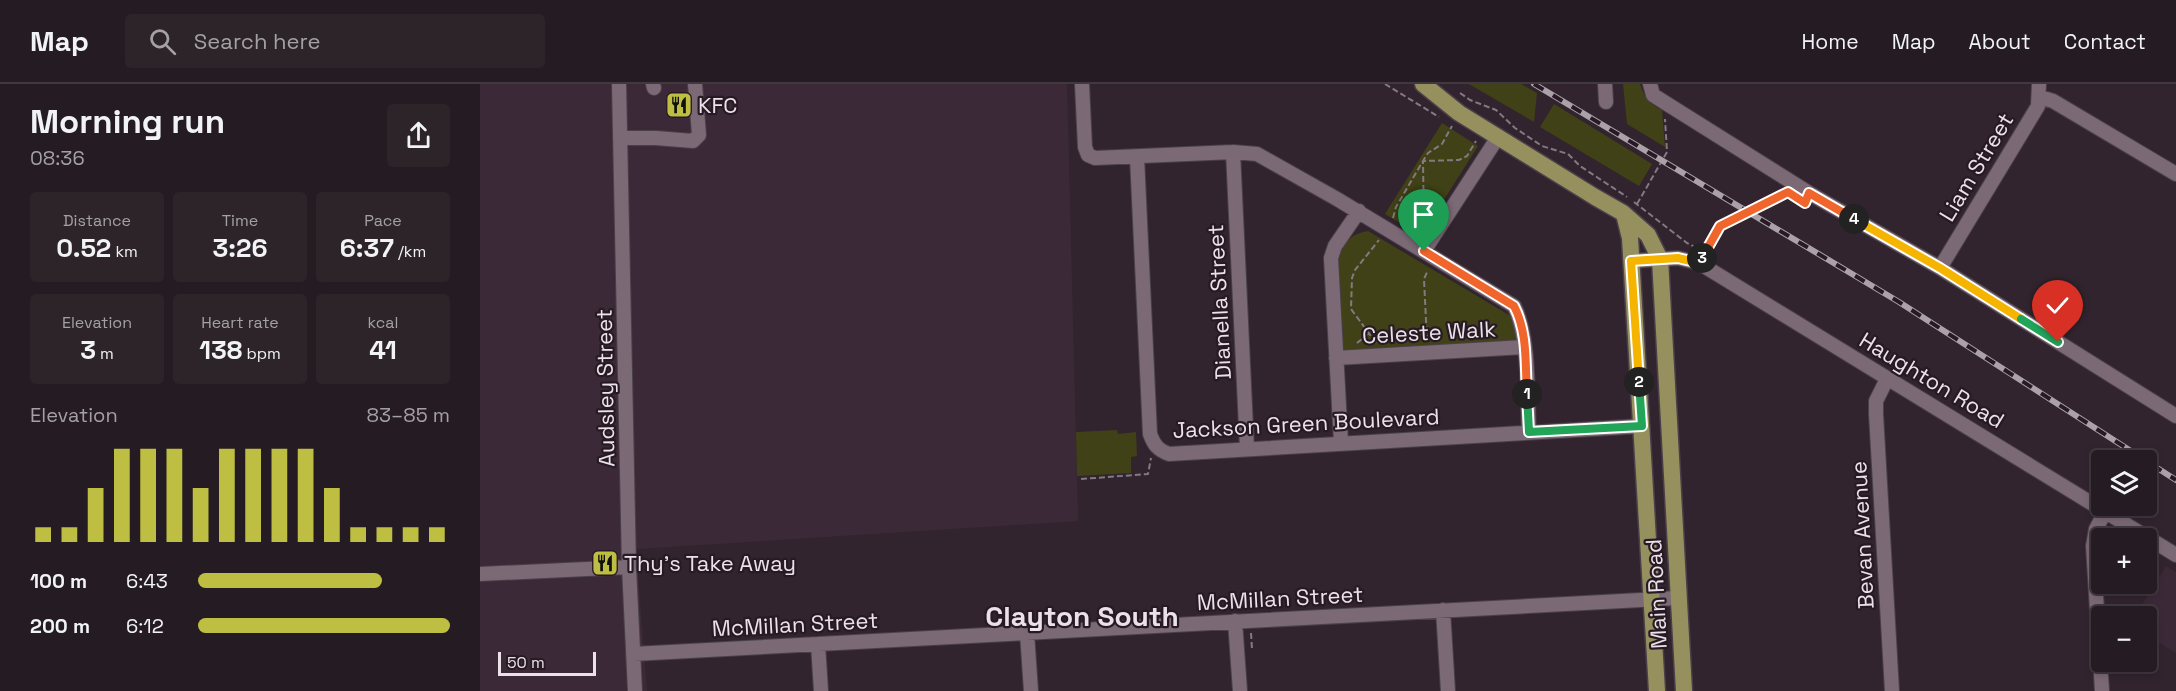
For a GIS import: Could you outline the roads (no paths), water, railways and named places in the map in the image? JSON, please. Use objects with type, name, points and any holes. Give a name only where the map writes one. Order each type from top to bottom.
[{"type":"main road","points":[[1414,84],[1449,114],[1487,138],[1595,197],[1630,208],[1648,235],[1660,259]]},
{"type":"main road","points":[[1423,84],[1449,114]]},
{"type":"main road","points":[[1630,208],[1631,261]]},
{"type":"main road","name":"Main Road","points":[[1660,259],[1684,691]]},
{"type":"main road","name":"Main Road","points":[[1631,261],[1657,691]]},
{"type":"main road","points":[[1646,497],[1672,495]]},
{"type":"street","name":"Audsley Street","points":[[619,84],[629,567],[635,691]]},
{"type":"street","points":[[620,138],[693,141],[699,135],[695,84]]},
{"type":"street","points":[[1082,84],[1085,147],[1088,155],[1095,158],[1233,152],[1257,154],[1359,211],[1514,306],[1521,319],[1529,432]]},
{"type":"street","points":[[1605,84],[1606,102]]},
{"type":"street","points":[[1650,84],[1653,95],[1664,102],[1809,193],[1940,268],[2176,416]]},
{"type":"street","points":[[2040,90],[2053,101],[2176,174]]},
{"type":"street","name":"Liam Street","points":[[1940,268],[2038,105],[2040,90]]},
{"type":"street","points":[[1430,254],[1487,138]]},
{"type":"street","name":"Dianella Street","points":[[1233,152],[1247,449]]},
{"type":"street","name":"Jackson Green Boulevard","points":[[1137,157],[1150,434],[1160,450],[1169,454],[1642,426]]},
{"type":"street","points":[[1341,443],[1331,258],[1339,239],[1359,211]]},
{"type":"street","name":"Haughton Road","points":[[1631,261],[1702,258],[1887,379],[2091,503]]},
{"type":"street","name":"Celeste Walk","points":[[1336,358],[1524,347]]},
{"type":"street","name":"Bevan Avenue","points":[[1887,379],[1876,401],[1876,414],[1892,691]]},
{"type":"street","points":[[2102,691],[2093,546],[2096,529],[2103,516]]},
{"type":"street","name":"Haughton Road","points":[[2112,516],[2176,555]]},
{"type":"street","points":[[480,574],[629,567]]},
{"type":"street","name":"McMillan Street","points":[[633,654],[1678,598]]},
{"type":"street","points":[[1443,610],[1448,691]]},
{"type":"street","points":[[1235,621],[1239,691]]},
{"type":"street","points":[[1027,633],[1031,691]]},
{"type":"street","points":[[818,644],[821,691]]},
{"type":"railway","points":[[1534,84],[1899,302],[2176,480]]},
{"type":"place","name":"KFC","points":[[679,105]]},
{"type":"place","name":"Thy's Take Away","points":[[605,563]]},
{"type":"district","name":"Clayton South","points":[[1082,616]]}]
